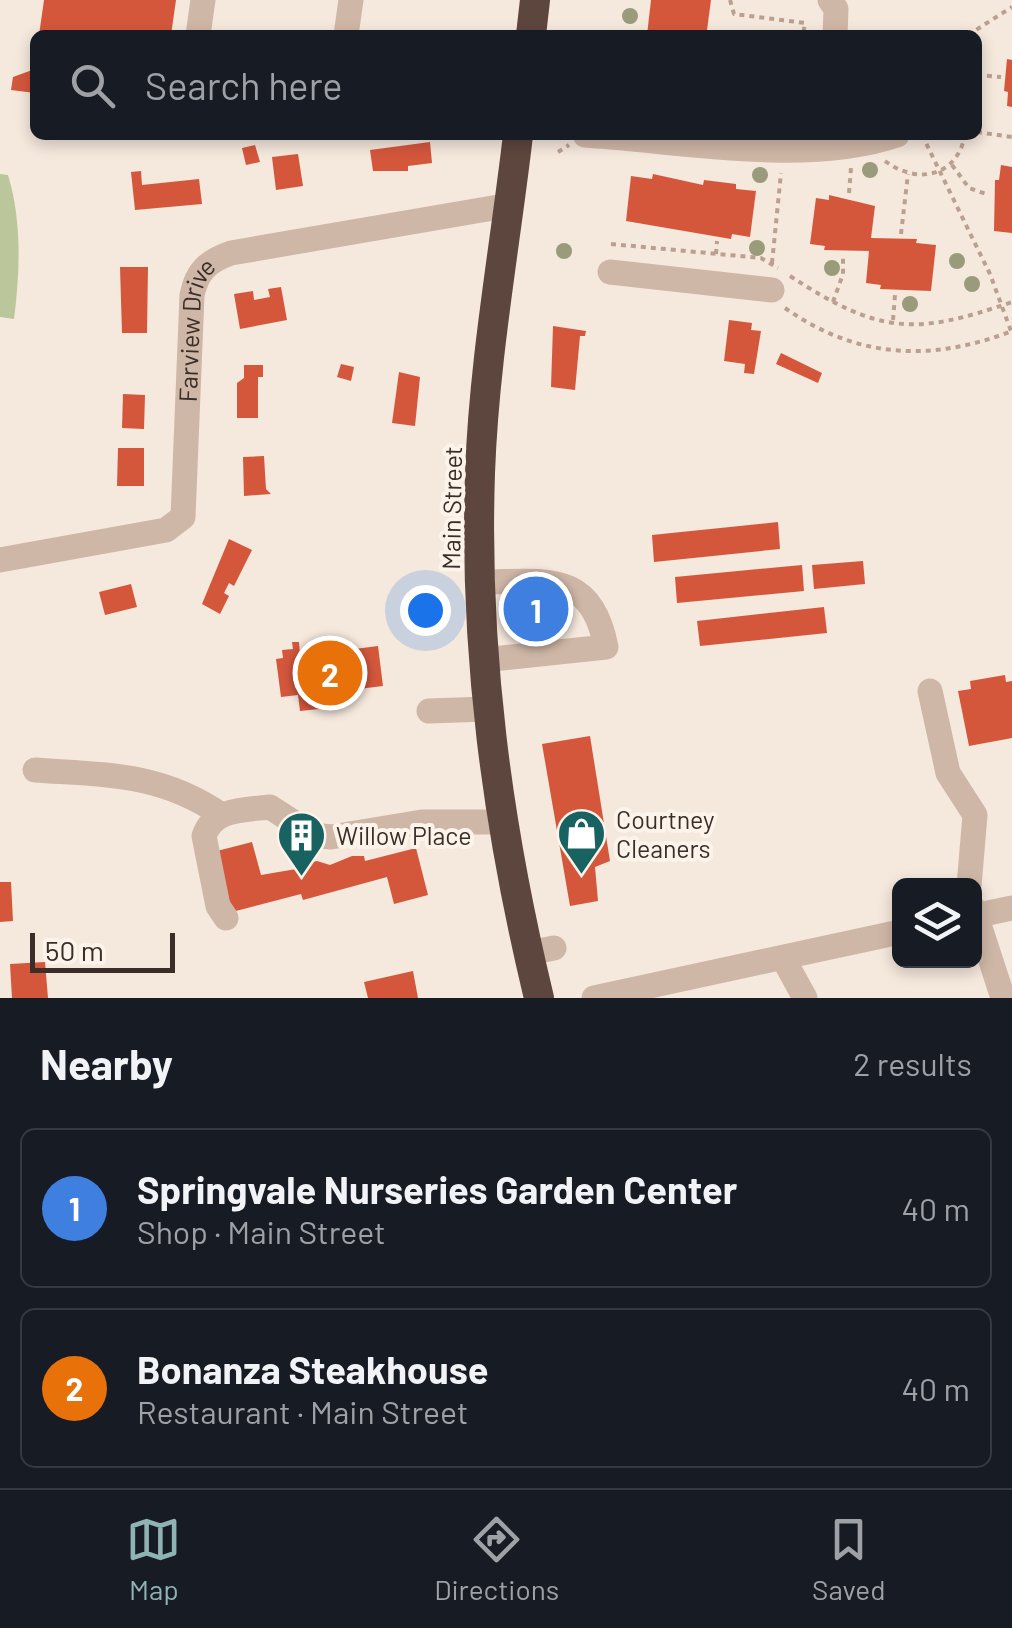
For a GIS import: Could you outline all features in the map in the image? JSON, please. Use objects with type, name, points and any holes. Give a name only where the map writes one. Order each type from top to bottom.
[{"type":"highway","points":[[531,30],[536,0]]},
{"type":"highway","name":"Main Street","points":[[517,140],[486,393],[480,582],[486,708],[501,822],[541,950],[539,998]]},
{"type":"street","points":[[199,30],[203,0]]},
{"type":"street","points":[[347,30],[351,0]]},
{"type":"street","points":[[830,0],[836,10],[835,30]]},
{"type":"street","points":[[662,140],[784,148],[822,141],[869,144],[881,140]]},
{"type":"street","name":"Farview Drive","points":[[0,560],[166,530],[183,517],[192,295],[196,278],[211,261],[231,253],[510,205]]},
{"type":"street","points":[[610,272],[772,290]]},
{"type":"street","points":[[480,582],[558,582],[576,589],[596,612],[606,647],[483,660]]},
{"type":"street","points":[[930,691],[937,770],[975,815],[970,878]]},
{"type":"street","points":[[429,711],[486,708]]},
{"type":"street","points":[[147,778],[170,762]]},
{"type":"street","points":[[35,770],[147,778],[199,797],[220,814]]},
{"type":"street","points":[[226,918],[218,906],[204,836],[207,825],[220,814],[270,807],[314,835],[332,837],[422,822],[501,822]]},
{"type":"street","points":[[982,913],[1012,908]]},
{"type":"street","points":[[594,998],[640,993],[892,934]]},
{"type":"street","points":[[982,935],[1003,998]]},
{"type":"street","points":[[778,959],[780,998]]},
{"type":"street","points":[[778,959],[804,998]]},
{"type":"path","points":[[730,0],[734,14],[804,24],[803,30]]},
{"type":"path","points":[[976,30],[1012,7]]},
{"type":"path","points":[[740,25],[741,15]]},
{"type":"path","points":[[982,75],[1001,77]]},
{"type":"path","points":[[982,133],[1012,136]]},
{"type":"path","points":[[784,148],[772,290],[799,318],[854,344],[885,352],[960,349],[1012,331],[924,140]]},
{"type":"path","points":[[849,193],[852,156]]},
{"type":"path","points":[[951,164],[968,188],[989,195]]},
{"type":"path","points":[[902,234],[908,174]]},
{"type":"path","points":[[664,248],[665,236]]},
{"type":"path","points":[[716,254],[717,240]]},
{"type":"path","points":[[612,244],[772,263],[833,302],[893,322],[940,325],[1012,302]]},
{"type":"path","points":[[833,302],[843,274],[844,256]]},
{"type":"path","points":[[893,322],[895,295]]},
{"type":"green space","points":[[0,174],[8,175],[18,228],[14,319],[0,317]]},
{"type":"building","points":[[44,0],[176,0],[172,30],[40,30]]},
{"type":"building","points":[[651,0],[711,0],[707,30],[648,30]]},
{"type":"building","points":[[1007,59],[1012,60],[1012,107],[1007,106],[1008,92],[1004,91]]},
{"type":"building","points":[[30,71],[30,92],[11,90],[13,77]]},
{"type":"building","points":[[430,142],[432,163],[408,166],[408,171],[373,171],[370,150]]},
{"type":"building","points":[[255,145],[260,162],[246,165],[242,148]]},
{"type":"building","points":[[298,154],[303,186],[276,190],[272,157]]},
{"type":"building","points":[[1001,165],[1012,167],[1012,233],[994,231],[995,180],[999,180]]},
{"type":"building","points":[[141,171],[142,185],[199,179],[202,204],[135,210],[131,172]]},
{"type":"building","points":[[653,174],[703,185],[704,180],[736,184],[736,189],[756,191],[750,237],[732,234],[731,239],[626,221],[631,176],[652,179]]},
{"type":"building","points":[[829,195],[875,206],[871,238],[917,239],[916,243],[936,245],[931,291],[880,289],[881,285],[866,283],[869,251],[824,250],[825,246],[810,244],[816,198],[829,200]]},
{"type":"building","points":[[120,267],[148,267],[147,333],[122,333]]},
{"type":"building","points":[[281,287],[287,320],[240,329],[234,294],[253,291],[254,300],[270,297],[268,289]]},
{"type":"building","points":[[729,320],[752,323],[751,330],[761,331],[754,374],[744,373],[745,364],[724,361]]},
{"type":"building","points":[[553,326],[586,331],[585,336],[580,336],[575,390],[551,387]]},
{"type":"building","points":[[781,353],[822,373],[818,383],[776,364]]},
{"type":"building","points":[[341,364],[354,367],[351,381],[337,377]]},
{"type":"building","points":[[244,365],[263,365],[263,377],[258,377],[258,418],[237,418],[237,383],[244,378]]},
{"type":"building","points":[[399,372],[420,377],[415,426],[392,423]]},
{"type":"building","points":[[123,394],[145,395],[144,429],[122,428]]},
{"type":"building","points":[[118,448],[144,448],[144,486],[117,486]]},
{"type":"building","points":[[264,456],[266,489],[271,494],[244,496],[243,457]]},
{"type":"building","points":[[778,522],[780,549],[654,562],[652,535]]},
{"type":"building","points":[[229,539],[252,550],[234,586],[229,583],[224,593],[229,596],[220,614],[202,604]]},
{"type":"building","points":[[863,561],[865,584],[814,589],[812,565]]},
{"type":"building","points":[[802,565],[804,591],[677,603],[675,577]]},
{"type":"building","points":[[131,584],[137,607],[105,615],[99,592]]},
{"type":"building","points":[[555,597],[557,624],[534,625],[534,632],[521,628],[515,599]]},
{"type":"building","points":[[824,607],[827,633],[700,646],[697,621]]},
{"type":"building","points":[[292,642],[299,642],[300,656],[378,646],[383,686],[326,693],[328,708],[300,711],[298,695],[281,697],[276,659],[283,658],[282,650],[293,649]]},
{"type":"building","points":[[1005,675],[1006,682],[1012,681],[1012,738],[969,746],[958,691],[971,689],[970,681]]},
{"type":"building","points":[[590,736],[610,861],[595,867],[598,901],[570,906],[542,744]]},
{"type":"building","name":"Willow Place","points":[[252,842],[261,875],[308,867],[307,863],[317,861],[330,865],[352,856],[364,856],[365,861],[416,848],[428,895],[394,904],[387,877],[303,900],[301,894],[232,912],[217,851]]},
{"type":"building","points":[[0,882],[11,882],[13,921],[0,922]]},
{"type":"building","points":[[45,962],[48,998],[12,998],[10,964]]},
{"type":"building","points":[[413,971],[418,998],[368,998],[364,982]]},
{"type":"place","name":"Springvale Nurseries Garden Center","points":[[536,609]]},
{"type":"place","name":"Bonanza Steakhouse","points":[[330,673]]},
{"type":"place","name":"Courtney Cleaners","points":[[581,876]]},
{"type":"place","name":"Willow Place","points":[[301,878]]}]
